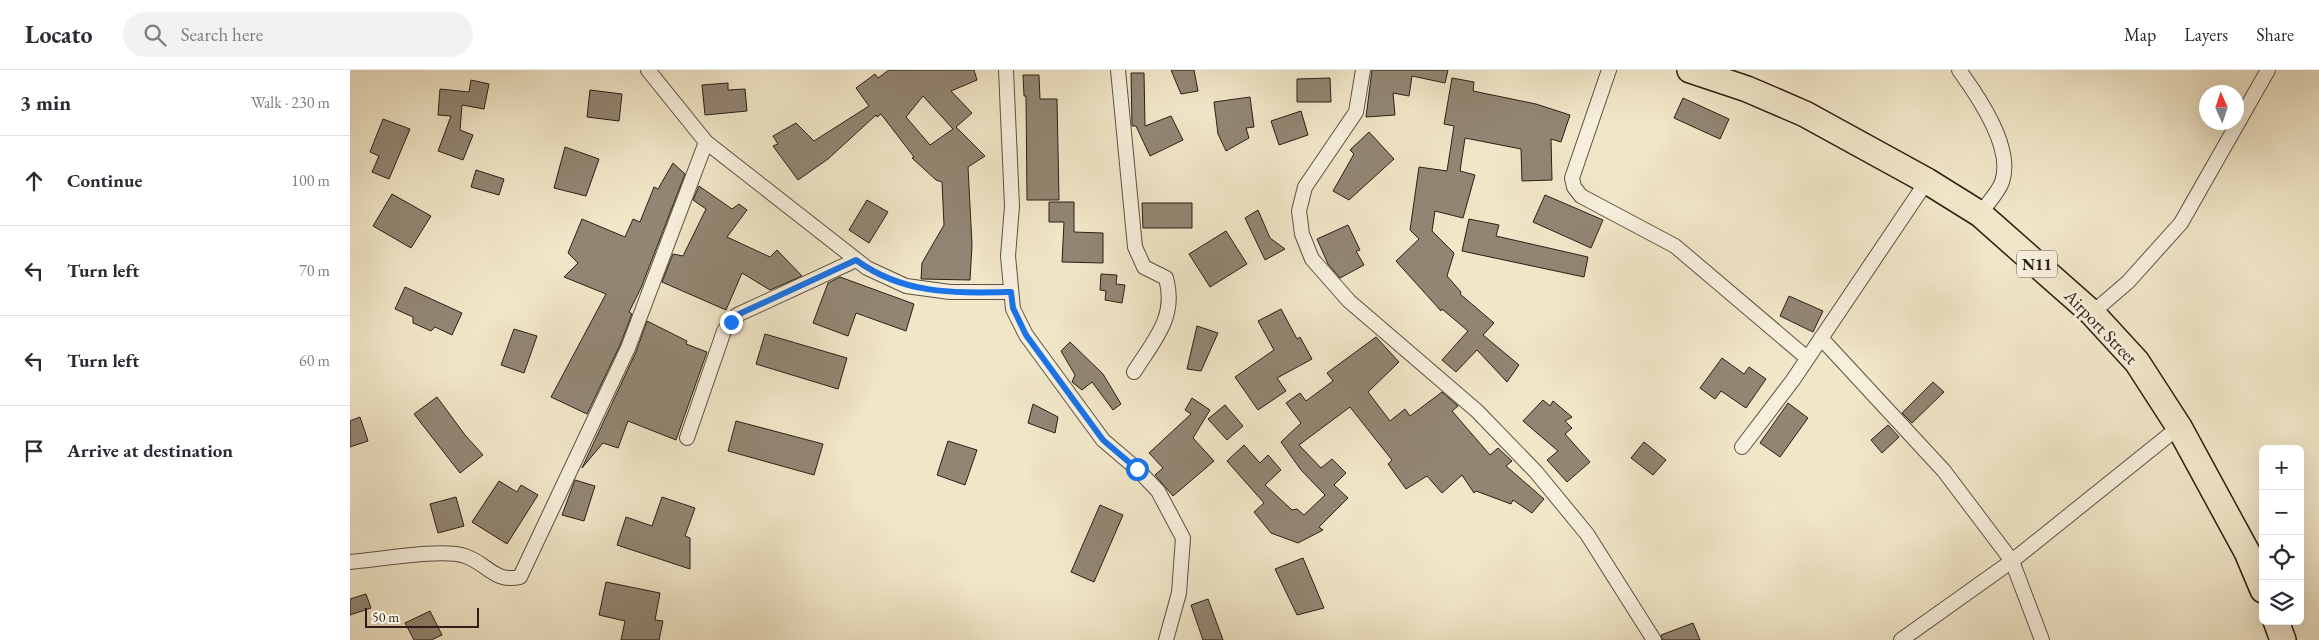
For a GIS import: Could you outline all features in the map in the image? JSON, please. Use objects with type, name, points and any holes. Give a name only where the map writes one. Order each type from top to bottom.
[{"type":"highway","name":"Airport Street","points":[[1690,70],[1747,89],[1805,114],[1927,181],[1980,214],[2092,313],[2137,362],[2179,426],[2247,552],[2259,580]]},
{"type":"highway","points":[[2277,625],[2283,640]]},
{"type":"street","points":[[648,70],[706,142],[856,260],[889,280],[906,286],[950,292],[1011,292]]},
{"type":"street","points":[[1006,70],[1012,206],[1008,256],[1013,308],[1026,335],[1103,440],[1137,469],[1158,491],[1183,538],[1179,593],[1167,638]]},
{"type":"street","points":[[1118,70],[1135,247],[1144,267],[1166,278],[1171,294],[1167,319],[1134,372]]},
{"type":"street","points":[[1363,70],[1356,112],[1305,187],[1299,211],[1302,234],[1312,260],[1349,301],[1477,411],[1536,472],[1587,534],[1654,640]]},
{"type":"street","points":[[1609,70],[1572,178],[1574,187],[1581,196],[1681,250],[1807,358]]},
{"type":"street","points":[[1959,70],[2000,140],[2004,164],[2002,183],[1980,214]]},
{"type":"street","points":[[2092,313],[2128,282],[2181,223],[2268,70]]},
{"type":"street","points":[[350,562],[445,553],[466,556],[503,578],[520,577],[628,348],[706,142]]},
{"type":"street","points":[[1742,447],[1821,338],[1927,181]]},
{"type":"street","points":[[687,438],[724,331],[737,315],[856,260]]},
{"type":"street","points":[[1821,338],[1944,472],[2012,561],[2042,640]]},
{"type":"street","points":[[1901,640],[2012,561],[2179,426]]},
{"type":"building","points":[[889,70],[974,70],[977,80],[951,91],[972,113],[956,127],[985,156],[968,167],[972,245],[970,280],[921,279],[922,263],[944,225],[942,182],[936,180],[912,158],[914,157],[881,114],[877,117],[876,115],[828,159],[798,180],[773,146],[778,144],[773,136],[796,123],[814,141],[869,106],[856,88],[875,74],[878,78]],"holes":[[[923,96],[953,129],[930,145],[906,117]]]},
{"type":"building","points":[[1171,70],[1194,70],[1198,91],[1181,94]]},
{"type":"building","points":[[1372,70],[1448,70],[1445,83],[1412,76],[1409,96],[1393,93],[1395,115],[1366,117]]},
{"type":"building","points":[[1131,73],[1144,73],[1145,126],[1171,116],[1183,140],[1150,156],[1136,126],[1132,126]]},
{"type":"building","points":[[1023,75],[1039,75],[1040,99],[1057,99],[1059,200],[1027,200],[1026,96],[1024,96]]},
{"type":"building","points":[[1330,78],[1331,102],[1297,102],[1297,79]]},
{"type":"building","points":[[1452,78],[1474,82],[1473,91],[1536,104],[1570,115],[1561,142],[1551,139],[1552,180],[1522,181],[1521,149],[1465,138],[1460,171],[1475,175],[1463,218],[1435,211],[1432,231],[1454,253],[1447,276],[1461,292],[1460,294],[1494,323],[1483,335],[1519,365],[1507,382],[1477,350],[1456,372],[1442,360],[1468,331],[1442,309],[1441,311],[1396,261],[1419,239],[1410,230],[1419,167],[1447,171],[1454,126],[1444,124]]},
{"type":"building","points":[[471,80],[489,84],[484,109],[462,105],[460,130],[473,135],[463,160],[438,151],[451,116],[438,115],[440,89],[469,92]]},
{"type":"building","points":[[728,83],[728,90],[745,89],[747,111],[705,115],[702,85]]},
{"type":"building","points":[[590,90],[622,94],[619,121],[587,117]]},
{"type":"building","points":[[1250,97],[1254,127],[1246,128],[1249,138],[1226,151],[1218,134],[1214,102]]},
{"type":"building","points":[[1683,98],[1729,119],[1720,139],[1674,118]]},
{"type":"building","points":[[1301,111],[1308,135],[1279,145],[1271,121]]},
{"type":"building","points":[[383,119],[410,129],[389,179],[372,172],[379,156],[370,152]]},
{"type":"building","points":[[1369,132],[1394,159],[1349,200],[1333,191],[1354,154],[1350,150]]},
{"type":"building","points":[[565,147],[599,159],[586,196],[554,188]]},
{"type":"building","points":[[673,163],[685,174],[641,288],[629,312],[632,314],[620,345],[587,414],[551,397],[606,294],[564,277],[578,263],[568,253],[582,219],[625,237],[633,219],[640,222],[654,187],[658,189]]},
{"type":"building","points":[[476,170],[504,179],[499,195],[471,187]]},
{"type":"building","points":[[699,186],[732,209],[739,204],[747,210],[727,237],[770,257],[777,250],[802,276],[770,290],[742,273],[726,310],[662,282],[673,254],[683,256],[706,209],[693,200]]},
{"type":"building","points":[[392,194],[431,216],[411,248],[373,226]]},
{"type":"building","points":[[1545,195],[1603,220],[1591,248],[1533,222]]},
{"type":"building","points":[[867,200],[888,212],[869,243],[849,230]]},
{"type":"building","points":[[1049,202],[1074,202],[1074,232],[1103,233],[1103,263],[1062,262],[1064,222],[1049,222]]},
{"type":"building","points":[[1142,203],[1192,203],[1192,228],[1143,228]]},
{"type":"building","points":[[1258,210],[1270,238],[1285,249],[1265,260],[1245,218]]},
{"type":"building","points":[[1469,219],[1499,225],[1496,236],[1588,257],[1584,277],[1462,251]]},
{"type":"building","points":[[1348,225],[1360,250],[1356,251],[1364,265],[1340,278],[1328,264],[1317,239]]},
{"type":"building","points":[[1226,231],[1247,264],[1210,287],[1189,254]]},
{"type":"building","points":[[1101,274],[1117,275],[1116,284],[1125,285],[1122,303],[1105,300],[1106,291],[1100,290]]},
{"type":"building","points":[[840,277],[914,304],[906,331],[856,313],[848,336],[813,323],[828,283]]},
{"type":"building","points":[[405,287],[462,313],[452,335],[435,327],[431,331],[413,323],[413,317],[395,309]]},
{"type":"building","points":[[1789,296],[1823,311],[1813,332],[1780,316]]},
{"type":"building","points":[[1281,309],[1297,339],[1300,337],[1312,359],[1277,378],[1286,391],[1258,410],[1235,377],[1274,350],[1258,321]]},
{"type":"building","points":[[647,321],[687,341],[686,344],[707,352],[676,440],[628,421],[618,448],[603,443],[582,468],[636,352]]},
{"type":"building","points":[[1197,326],[1218,333],[1201,371],[1187,369]]},
{"type":"building","points":[[514,329],[537,336],[524,373],[501,365]]},
{"type":"building","points":[[765,334],[847,358],[838,389],[756,364]]},
{"type":"building","points":[[1376,337],[1399,362],[1368,392],[1390,421],[1405,409],[1410,416],[1442,392],[1458,406],[1452,411],[1490,455],[1498,448],[1512,461],[1506,466],[1544,499],[1532,513],[1513,500],[1511,504],[1476,491],[1474,493],[1462,475],[1442,493],[1427,476],[1406,489],[1388,464],[1392,460],[1350,407],[1299,445],[1321,468],[1332,459],[1346,473],[1334,485],[1348,498],[1319,527],[1323,530],[1298,543],[1271,533],[1254,512],[1264,503],[1227,461],[1244,445],[1260,463],[1268,455],[1281,470],[1265,485],[1292,510],[1297,509],[1304,515],[1325,495],[1301,470],[1281,442],[1301,423],[1286,403],[1300,393],[1306,401],[1333,381],[1327,373]]},
{"type":"building","points":[[1070,342],[1103,374],[1121,404],[1113,410],[1092,382],[1082,390],[1072,382],[1075,375],[1061,351]]},
{"type":"building","points":[[1722,358],[1744,374],[1749,367],[1766,379],[1746,408],[1721,391],[1715,399],[1700,388]]},
{"type":"building","points":[[1933,382],[1944,392],[1912,423],[1902,413]]},
{"type":"building","points":[[437,397],[465,435],[483,455],[460,473],[414,414]]},
{"type":"building","points":[[1192,398],[1210,410],[1193,438],[1214,461],[1173,496],[1155,475],[1163,468],[1149,453],[1191,414],[1185,410]]},
{"type":"building","points":[[1543,400],[1550,406],[1553,401],[1572,417],[1565,421],[1572,428],[1565,434],[1590,462],[1567,482],[1547,460],[1558,451],[1523,421]]},
{"type":"building","points":[[1788,403],[1808,418],[1780,457],[1760,443]]},
{"type":"building","points":[[1033,404],[1058,417],[1055,433],[1028,423]]},
{"type":"building","points":[[1225,405],[1243,426],[1227,440],[1208,419]]},
{"type":"building","points":[[360,417],[368,441],[350,447],[350,421]]},
{"type":"building","points":[[736,421],[823,444],[814,475],[728,451]]},
{"type":"building","points":[[1888,425],[1899,437],[1882,453],[1871,440]]},
{"type":"building","points":[[948,441],[977,450],[965,485],[937,475]]},
{"type":"building","points":[[1644,442],[1666,460],[1653,475],[1631,458]]},
{"type":"building","points":[[575,480],[595,486],[584,521],[562,515]]},
{"type":"building","points":[[499,481],[517,492],[521,485],[538,495],[507,544],[472,522]]},
{"type":"building","points":[[456,497],[464,526],[438,533],[430,504]]},
{"type":"building","points":[[662,497],[695,508],[685,536],[690,538],[690,569],[617,545],[626,517],[652,526]]},
{"type":"building","points":[[1100,505],[1123,515],[1094,582],[1071,572]]},
{"type":"building","points":[[1303,558],[1324,608],[1297,615],[1275,569]]},
{"type":"building","points":[[606,582],[660,593],[655,620],[663,621],[659,640],[621,640],[625,621],[599,615]]},
{"type":"building","points":[[366,594],[371,608],[350,615],[350,599]]},
{"type":"building","points":[[1208,599],[1223,640],[1203,640],[1191,605]]},
{"type":"building","points":[[430,611],[442,635],[431,640],[414,640],[405,623]]},
{"type":"building","points":[[1693,623],[1700,640],[1663,640],[1661,635]]},
{"type":"route","points":[[731,322],[737,315],[856,260],[889,280],[906,286],[950,292],[1011,292],[1013,308],[1026,335],[1103,440],[1137,469]]}]
